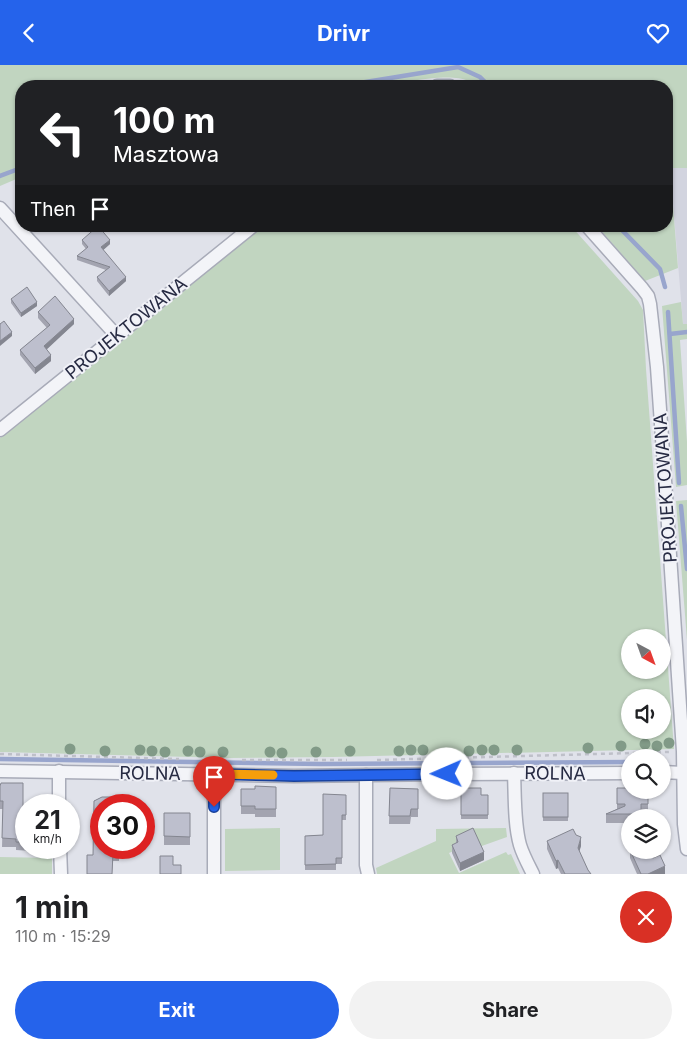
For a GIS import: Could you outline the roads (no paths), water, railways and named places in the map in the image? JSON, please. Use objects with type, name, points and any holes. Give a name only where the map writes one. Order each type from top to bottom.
[{"type":"street","points":[[0,208],[15,224]]},
{"type":"street","points":[[22,232],[116,335]]},
{"type":"street","name":"PROJEKTOWANA","points":[[0,430],[245,232]]},
{"type":"street","name":"PROJEKTOWANA","points":[[592,232],[642,288],[648,296],[650,304],[657,367],[685,751],[683,773],[684,824],[687,849]]},
{"type":"street","name":"ROLNA","points":[[0,771],[294,776],[621,773]]},
{"type":"street","points":[[59,771],[59,794]]},
{"type":"street","points":[[514,773],[518,838],[533,874]]},
{"type":"street","points":[[671,773],[683,773]]},
{"type":"street","points":[[214,774],[214,874]]},
{"type":"street","points":[[366,775],[366,865],[368,874]]},
{"type":"street","points":[[60,859],[61,874]]},
{"type":"waterway","points":[[378,80],[458,67],[483,80]]},
{"type":"waterway","points":[[0,176],[15,170]]},
{"type":"waterway","points":[[624,232],[660,269],[665,287]]},
{"type":"waterway","points":[[668,312],[679,483]]},
{"type":"waterway","points":[[670,334],[687,332]]},
{"type":"waterway","points":[[681,506],[687,569]]},
{"type":"waterway","points":[[0,759],[321,764],[621,762]]}]
